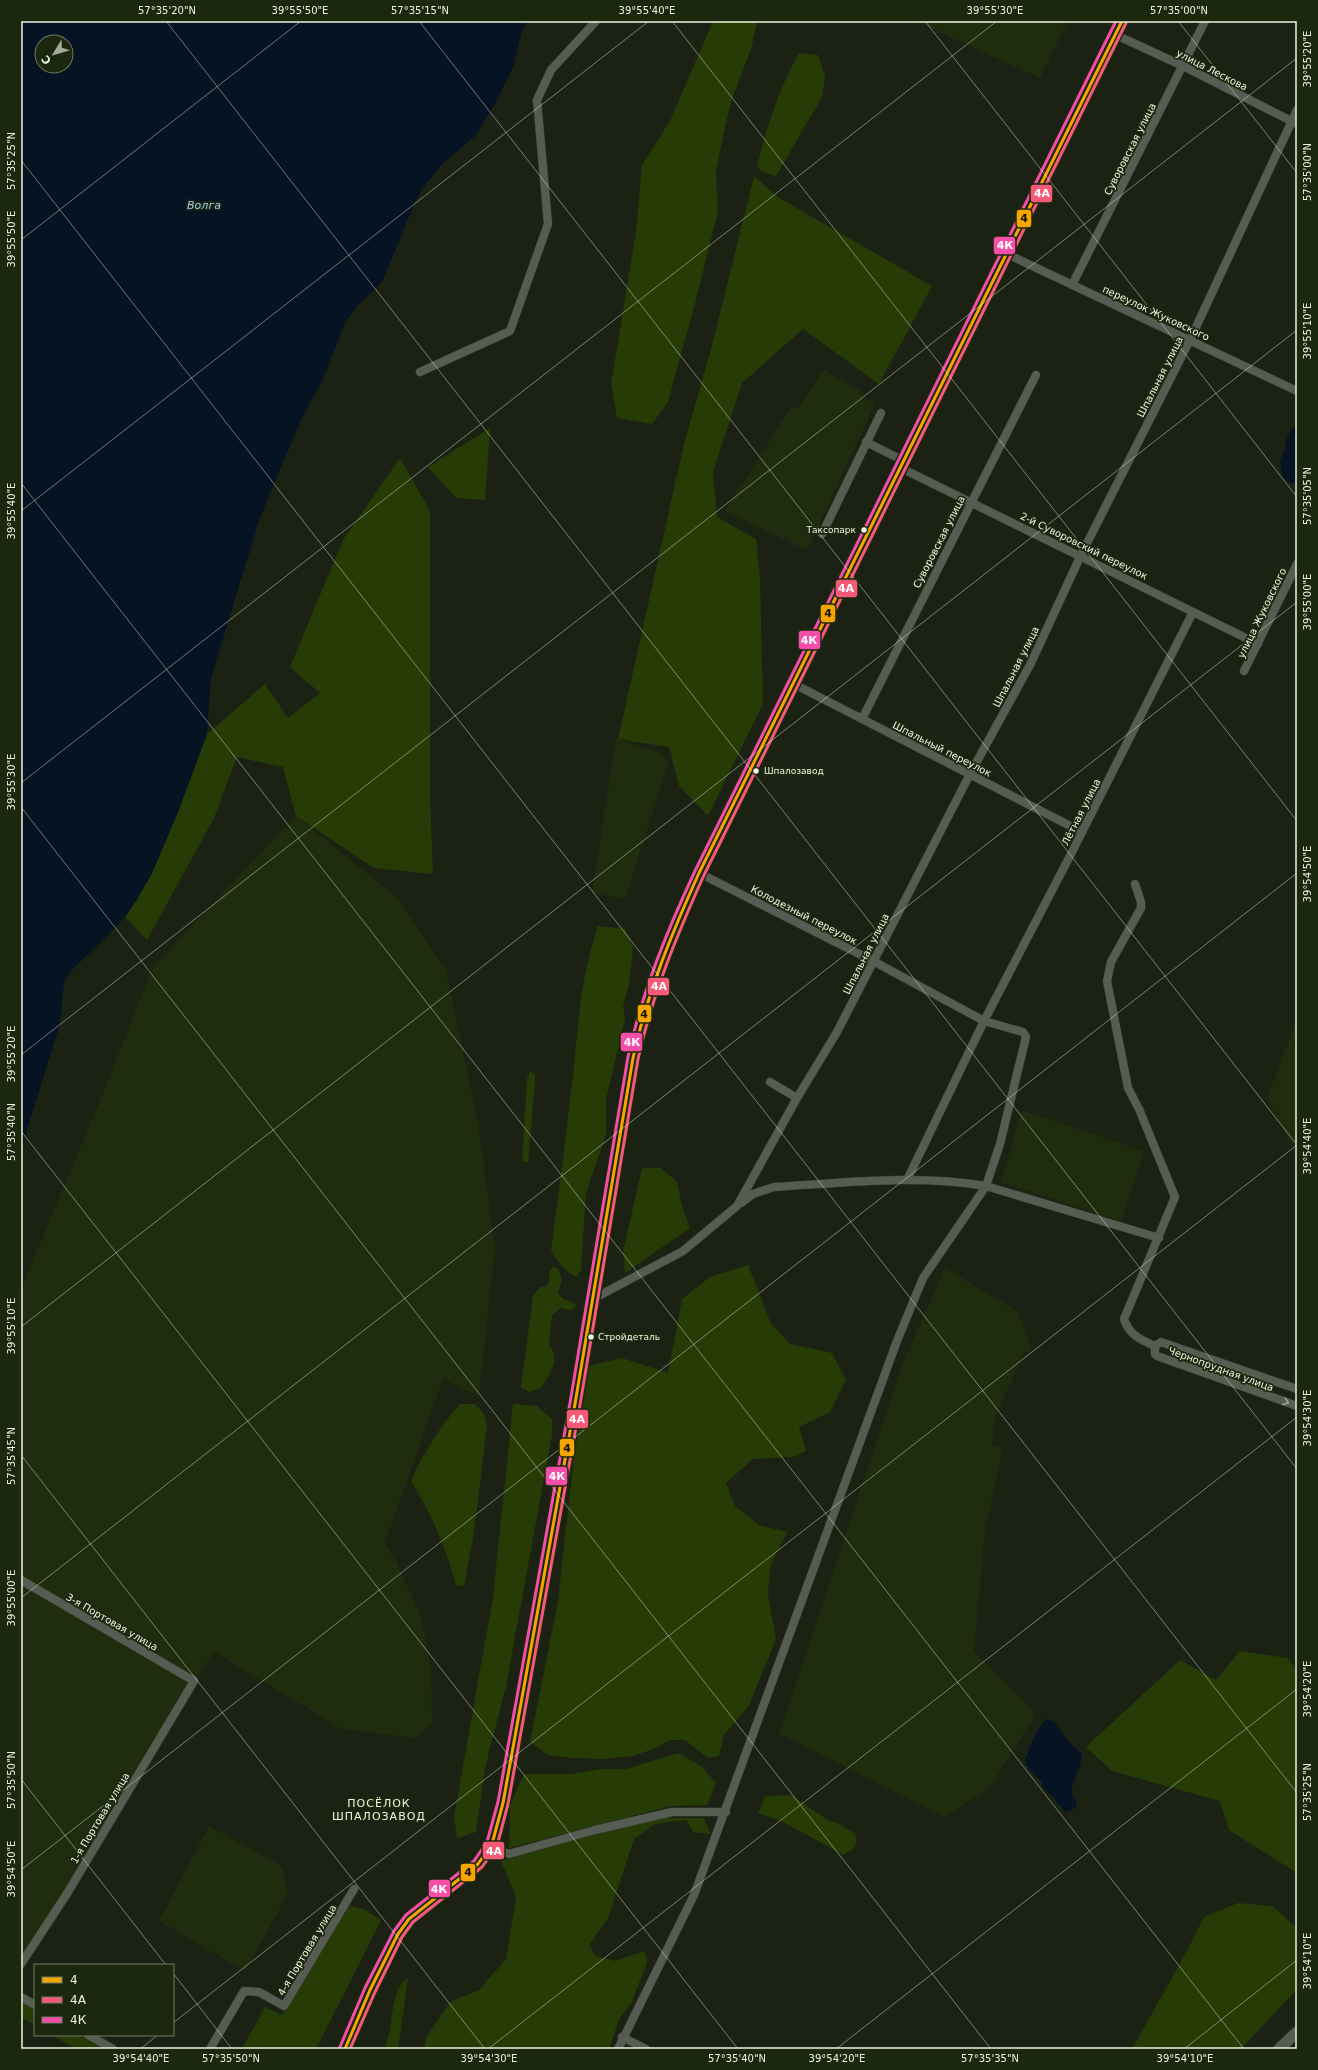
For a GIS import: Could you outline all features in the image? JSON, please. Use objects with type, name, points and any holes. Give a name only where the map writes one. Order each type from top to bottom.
[{"type":"street","points":[[420,372],[510,331],[548,224],[537,100],[551,70],[596,21]]},
{"type":"street","points":[[345,2049],[370,1990],[402,1928],[429,1903],[478,1864],[490,1848],[503,1803],[575,1404],[591,1300],[639,1027],[660,962],[699,873],[1122,21]]},
{"type":"street","name":"Суворовская улица","points":[[1072,286],[1205,21]]},
{"type":"street","name":"улица Лескова","points":[[1116,35],[1183,66],[1294,123]]},
{"type":"street","name":"Шпальная улица","points":[[591,1300],[683,1252],[725,1218],[737,1206],[797,1098],[837,1032],[970,774],[1031,663],[1081,555],[1190,340],[1294,123],[1297,110]]},
{"type":"street","name":"переулок Жуковского","points":[[1007,254],[1297,391]]},
{"type":"street","name":"Суворовская улица","points":[[862,719],[970,502],[1036,375]]},
{"type":"street","points":[[822,534],[881,413]]},
{"type":"street","name":"2-й Суворовский переулок","points":[[866,442],[902,465],[970,502],[1081,555],[1258,644]]},
{"type":"street","name":"улица Жуковского","points":[[1244,671],[1297,564]]},
{"type":"street","name":"Лётная улица","points":[[908,1180],[984,1021],[1082,832],[1193,612]]},
{"type":"street","name":"Шпальный переулок","points":[[794,684],[1082,832]]},
{"type":"street","name":"Колодезный переулок","points":[[618,2049],[622,2037],[694,1895],[726,1812],[897,1341],[923,1278],[986,1186],[1000,1144],[1026,1037],[1023,1032],[984,1021],[873,961],[699,873]]},
{"type":"street","points":[[1135,884],[1142,906],[1112,962],[1107,981],[1128,1088],[1139,1109],[1175,1197],[1124,1319],[1129,1330],[1137,1338],[1155,1346]]},
{"type":"street","points":[[770,1082],[797,1098]]},
{"type":"street","points":[[737,1206],[753,1194],[774,1187],[908,1180],[958,1181],[986,1186],[1159,1238]]},
{"type":"street","name":"Чернопрудная улица","points":[[1297,1389],[1162,1342],[1155,1346],[1154,1353],[1157,1356],[1297,1406]]},
{"type":"street","name":"3-я Портовая улица","points":[[21,1580],[194,1681]]},
{"type":"street","name":"1-я Портовая улица","points":[[21,1964],[68,1892],[194,1681]]},
{"type":"street","points":[[490,1848],[509,1854],[594,1830],[672,1812],[726,1812]]},
{"type":"street","name":"4-я Портовая улица","points":[[210,2049],[244,1991],[259,1992],[284,2006],[354,1889]]},
{"type":"street","points":[[21,1997],[34,2004]]},
{"type":"street","points":[[1279,2049],[1297,2032]]},
{"type":"street","points":[[90,2036],[113,2049]]},
{"type":"street","points":[[622,2037],[646,2049]]},
{"type":"shaded area","points":[[713,21],[757,21],[752,46],[732,99],[724,131],[716,172],[718,211],[697,296],[668,402],[652,424],[617,418],[611,384],[636,232],[642,165],[670,121]]},
{"type":"shaded area","points":[[915,21],[1068,21],[1040,78]]},
{"type":"shaded area","points":[[799,53],[818,55],[825,76],[822,97],[776,176],[762,172],[757,166],[774,108],[785,80]]},
{"type":"shaded area","points":[[754,176],[779,198],[932,286],[879,384],[803,329],[742,383],[713,472],[717,517],[756,539],[760,578],[763,704],[708,816],[679,786],[669,747],[618,739],[684,444],[711,349]]},
{"type":"shaded area","points":[[824,369],[863,393],[862,397],[875,404],[807,550],[725,511],[792,406],[798,409]]},
{"type":"shaded area","points":[[490,428],[485,500],[456,498],[428,467]]},
{"type":"shaded area","points":[[400,458],[430,511],[430,796],[433,874],[374,868],[296,816],[283,767],[237,757],[214,818],[147,940],[125,917],[152,873],[178,812],[207,734],[265,684],[288,718],[320,693],[290,667],[343,540]]},
{"type":"shaded area","points":[[616,738],[660,753],[669,762],[625,899],[592,893]]},
{"type":"shaded area","points":[[296,816],[399,899],[446,971],[478,1123],[495,1249],[479,1396],[443,1379],[385,1543],[397,1563],[421,1617],[431,1667],[432,1723],[416,1738],[342,1729],[214,1652],[194,1681],[25,1958],[21,1956],[21,1289],[100,1101],[153,967]]},
{"type":"shaded area","points":[[598,926],[625,929],[633,947],[629,985],[623,1006],[625,1020],[606,1099],[606,1135],[586,1193],[581,1270],[577,1277],[562,1266],[551,1250],[581,1000],[592,944]]},
{"type":"shaded area","points":[[1297,1019],[1297,1149],[1288,1140],[1267,1097]]},
{"type":"shaded area","points":[[530,1071],[535,1074],[535,1082],[528,1162],[522,1161],[527,1079]]},
{"type":"shaded area","points":[[1022,1110],[1144,1151],[1121,1221],[1001,1182]]},
{"type":"shaded area","points":[[642,1168],[661,1168],[677,1182],[682,1206],[690,1228],[625,1273],[623,1252]]},
{"type":"shaded area","points":[[748,1265],[771,1324],[790,1344],[832,1353],[846,1380],[830,1412],[799,1427],[806,1451],[793,1457],[753,1459],[726,1483],[735,1506],[759,1525],[787,1532],[770,1567],[768,1595],[776,1639],[749,1705],[724,1735],[719,1756],[708,1758],[685,1740],[670,1740],[656,1748],[633,1756],[602,1759],[548,1755],[530,1742],[558,1601],[574,1457],[588,1366],[622,1358],[668,1373],[682,1299],[710,1277]]},
{"type":"shaded area","points":[[553,1267],[558,1268],[562,1280],[558,1293],[563,1299],[573,1302],[576,1306],[571,1310],[560,1308],[552,1316],[549,1346],[553,1351],[554,1356],[553,1366],[542,1387],[530,1392],[521,1388],[533,1295],[541,1287],[546,1287],[549,1281],[549,1272]]},
{"type":"shaded area","points":[[945,1268],[1017,1311],[1031,1346],[1029,1352],[1024,1351],[996,1415],[992,1445],[1003,1448],[985,1530],[974,1651],[1036,1714],[989,1789],[944,1817],[779,1733],[901,1368]]},
{"type":"shaded area","points":[[460,1404],[475,1404],[484,1414],[487,1426],[474,1533],[464,1586],[456,1585],[438,1532],[411,1481],[432,1441]]},
{"type":"shaded area","points":[[513,1404],[537,1406],[552,1419],[552,1435],[506,1686],[485,1768],[476,1832],[457,1838],[454,1817],[493,1597]]},
{"type":"shaded area","points":[[1240,1651],[1288,1658],[1297,1671],[1297,1873],[1229,1830],[1220,1801],[1112,1771],[1086,1747],[1180,1660],[1216,1680]]},
{"type":"shaded area","points":[[678,1753],[701,1766],[716,1783],[707,1805],[671,1806],[509,1848],[510,1805],[524,1774],[572,1774],[601,1769],[626,1769]]},
{"type":"shaded area","points":[[791,1795],[829,1821],[837,1823],[855,1834],[857,1842],[852,1850],[844,1855],[781,1821],[758,1813],[765,1796]]},
{"type":"shaded area","points":[[653,1818],[704,1818],[710,1834],[693,1832],[686,1820],[655,1824],[634,1839],[608,1918],[589,1945],[596,1956],[615,1961],[644,1951],[648,1960],[631,2004],[620,2017],[609,2049],[424,2049],[426,2038],[450,2002],[479,1990],[506,1959],[516,1897],[501,1861]]},
{"type":"shaded area","points":[[209,1826],[283,1867],[287,1896],[245,1971],[159,1921]]},
{"type":"shaded area","points":[[1238,1903],[1272,1906],[1297,1928],[1297,1989],[1241,2049],[1132,2049],[1188,1949],[1204,1917]]},
{"type":"shaded area","points":[[349,1906],[363,1909],[381,1920],[316,2049],[242,2049],[265,2007],[282,2015]]},
{"type":"shaded area","points":[[408,1978],[398,2049],[384,2049],[390,2032],[397,1991]]},
{"type":"shaded area","points":[[21,2002],[34,2009],[34,2024],[21,2017]]},
{"type":"shaded area","points":[[54,2036],[80,2036],[103,2049],[76,2049]]},
{"type":"water","name":"Волга","points":[[21,21],[527,21],[522,31],[513,67],[496,102],[475,136],[444,162],[423,187],[415,202],[386,273],[380,284],[357,306],[345,323],[324,377],[301,420],[259,520],[211,678],[207,734],[178,812],[152,873],[136,901],[125,917],[71,971],[64,982],[60,1024],[21,1149]]},
{"type":"water","points":[[1297,425],[1297,482],[1288,483],[1282,476],[1280,460],[1288,437]]},
{"type":"water","points":[[1046,1719],[1054,1722],[1067,1740],[1082,1754],[1071,1794],[1077,1801],[1076,1807],[1070,1811],[1065,1812],[1054,1798],[1043,1788],[1041,1781],[1029,1769],[1025,1760],[1035,1735]]},
{"type":"transit line","name":"4К","points":[[340,2047],[365,1988],[394,1931],[406,1915],[474,1861],[487,1842],[498,1802],[570,1403],[628,1057],[640,1009],[656,962],[695,871],[1116,21]]},
{"type":"transit line","name":"4","points":[[345,2049],[370,1990],[398,1934],[409,1919],[478,1864],[492,1844],[503,1803],[575,1404],[633,1058],[645,1010],[661,964],[699,873],[1122,21]]},
{"type":"transit line","name":"4А","points":[[350,2049],[375,1992],[402,1937],[413,1922],[482,1867],[497,1846],[508,1804],[580,1405],[638,1059],[650,1012],[666,966],[704,875],[1126,23]]},
{"type":"place","name":"Таксопарк","points":[[864,530]]},
{"type":"place","name":"Шпалозавод","points":[[756,771]]},
{"type":"place","name":"Стройдеталь","points":[[591,1337]]},
{"type":"district","name":"ПОСЁЛОК ШПАЛОЗАВОД","points":[[379,1809]]}]
